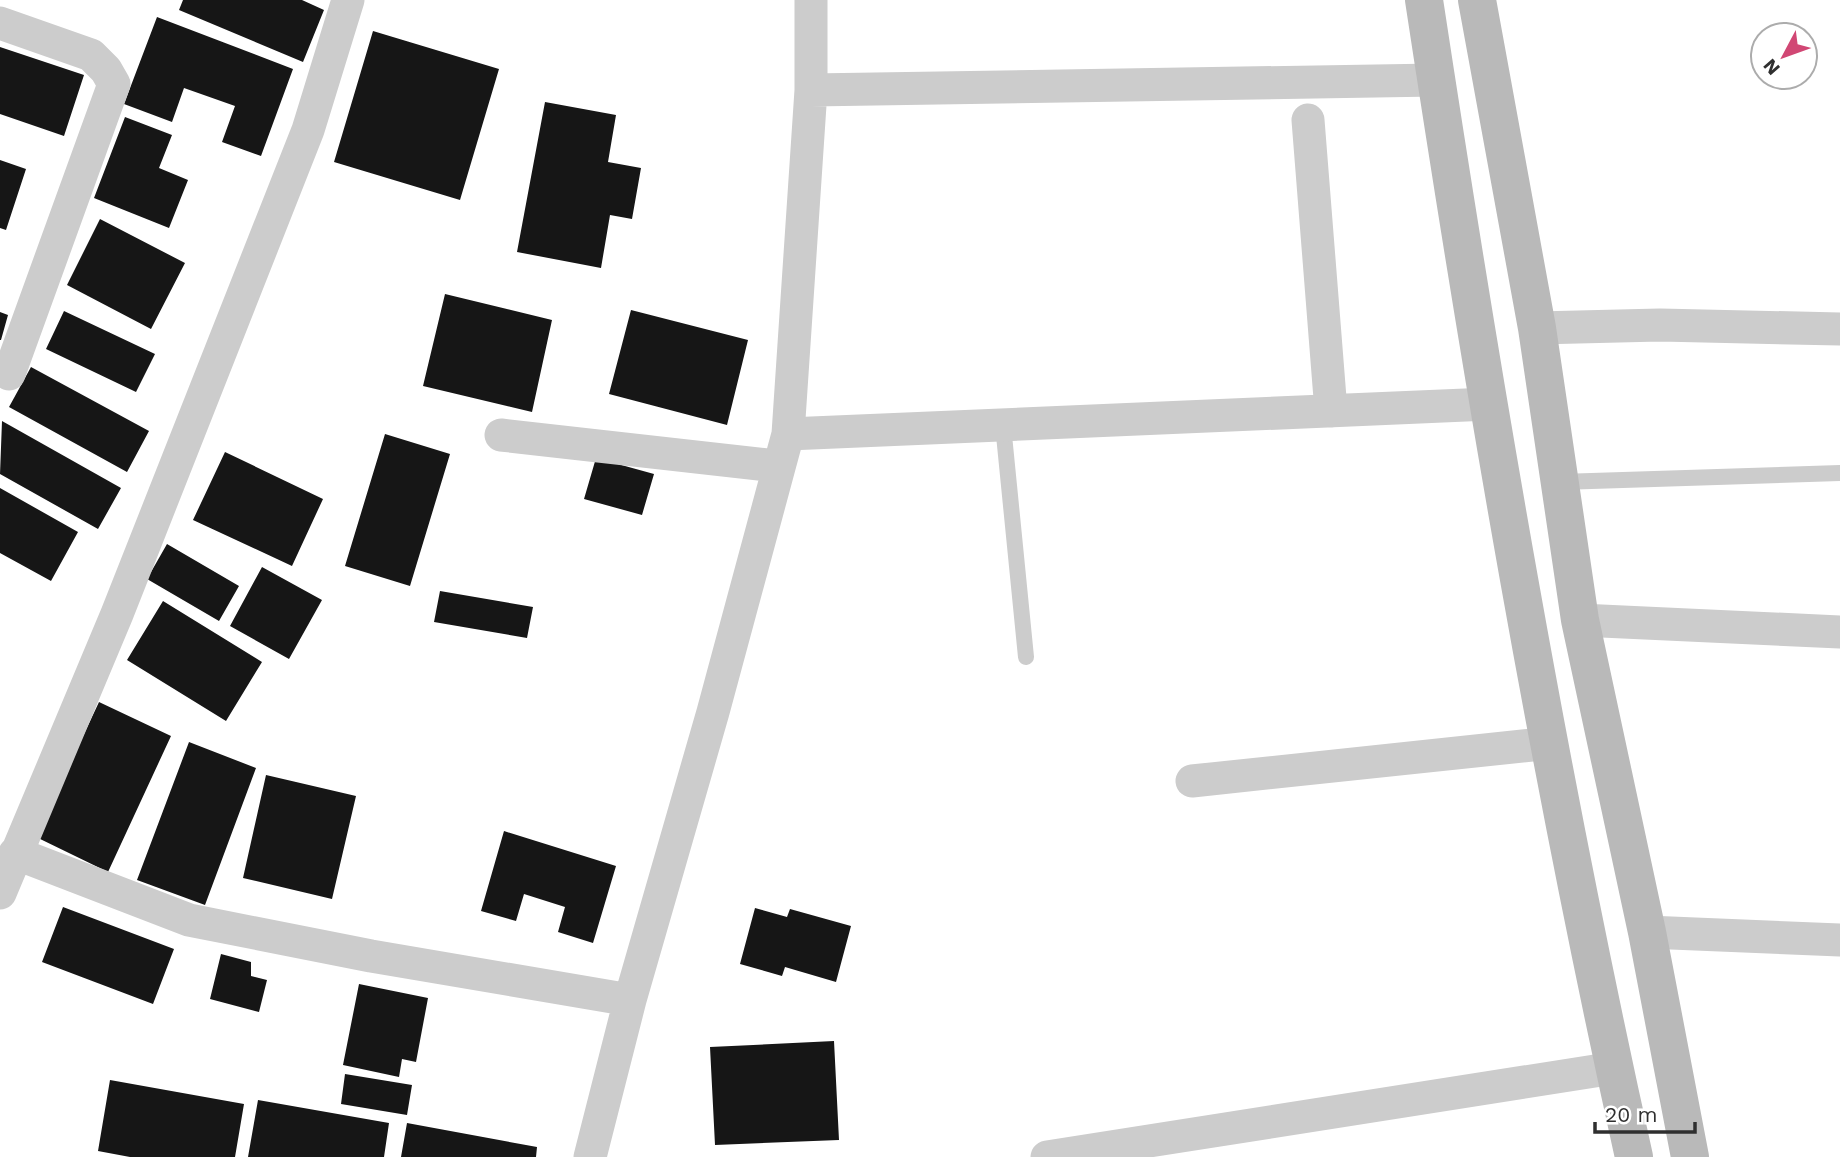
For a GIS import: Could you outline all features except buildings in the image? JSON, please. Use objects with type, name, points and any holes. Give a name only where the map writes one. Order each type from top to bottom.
[{"type":"main road","points":[[1424,0],[1489,404],[1551,743],[1614,1068],[1634,1157]]},
{"type":"main road","points":[[1478,0],[1537,328],[1580,620],[1647,932],[1690,1157]]},
{"type":"street","points":[[0,894],[117,614],[308,130],[348,0]]},
{"type":"street","points":[[590,1157],[630,1000],[713,712],[788,433],[811,90],[811,0]]},
{"type":"street","points":[[0,23],[91,55],[106,70],[114,84],[9,373]]},
{"type":"street","points":[[811,90],[1436,80]]},
{"type":"street","points":[[1308,120],[1332,411]]},
{"type":"street","points":[[1537,328],[1660,325],[1840,329]]},
{"type":"street","points":[[788,433],[1489,404]]},
{"type":"street","points":[[502,435],[777,466]]},
{"type":"street","points":[[1580,620],[1840,632]]},
{"type":"street","points":[[1192,781],[1551,743]]},
{"type":"street","points":[[15,853],[189,920],[371,956],[630,1000]]},
{"type":"street","points":[[1647,932],[1840,940]]},
{"type":"street","points":[[1047,1157],[1614,1068]]},
{"type":"lane","points":[[1003,425],[1026,657]]},
{"type":"lane","points":[[1560,482],[1840,473]]}]
